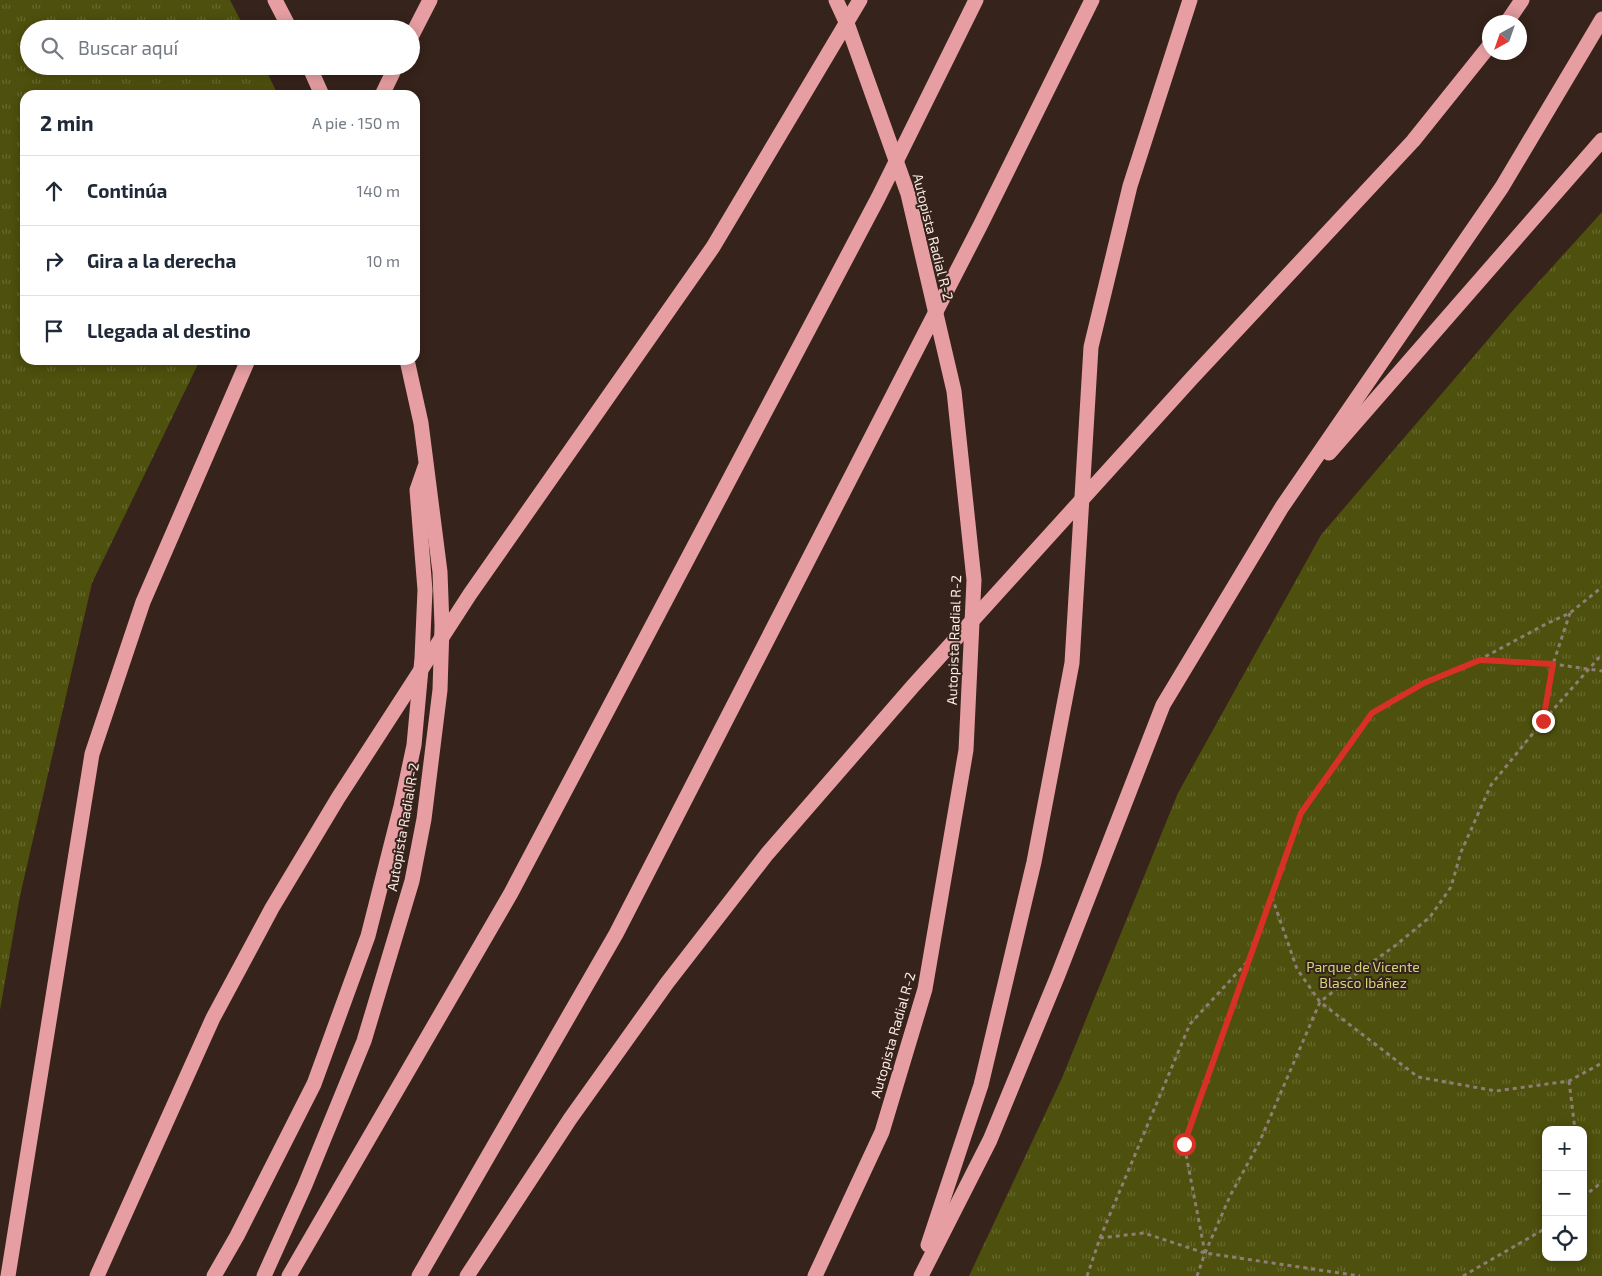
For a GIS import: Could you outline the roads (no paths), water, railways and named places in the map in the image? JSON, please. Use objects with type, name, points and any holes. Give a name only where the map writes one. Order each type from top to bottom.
[{"type":"highway","points":[[275,0],[285,20]]},
{"type":"highway","name":"Autopista Radial R-2","points":[[815,1276],[882,1132],[925,989],[966,750],[974,580],[954,391],[908,194],[848,26],[836,0]]},
{"type":"highway","points":[[97,1276],[213,1018],[272,908],[344,789],[470,594],[713,247],[860,0]]},
{"type":"highway","points":[[289,1276],[511,892],[878,198],[976,0]]},
{"type":"highway","points":[[419,1276],[616,934],[981,224],[1092,0]]},
{"type":"highway","points":[[919,1276],[981,1085],[1034,862],[1072,663],[1091,347],[1130,186],[1190,0]]},
{"type":"highway","points":[[1512,15],[1522,0]]},
{"type":"highway","points":[[420,20],[429,2]]},
{"type":"highway","points":[[919,1276],[990,1140],[1058,975],[1163,704],[1282,507],[1502,187],[1602,19]]},
{"type":"highway","points":[[467,1276],[570,1119],[666,983],[768,854],[913,686],[1192,378],[1413,141],[1482,56]]},
{"type":"highway","points":[[313,75],[320,90]]},
{"type":"highway","points":[[384,90],[392,75]]},
{"type":"highway","points":[[1282,507],[1602,140]]},
{"type":"highway","points":[[8,1276],[92,754],[143,602],[246,365]]},
{"type":"highway","name":"Autopista Radial R-2","points":[[264,1276],[305,1186],[364,1041],[412,881],[424,819],[440,690],[442,626],[440,572],[421,423],[408,365]]},
{"type":"highway","points":[[214,1276],[237,1236],[314,1084],[368,936],[401,806],[414,745],[422,658],[424,590],[416,490],[426,466]]},
{"type":"park label","name":"Parque de Vicente Blasco Ibáñez","points":[[1363,976]]}]
